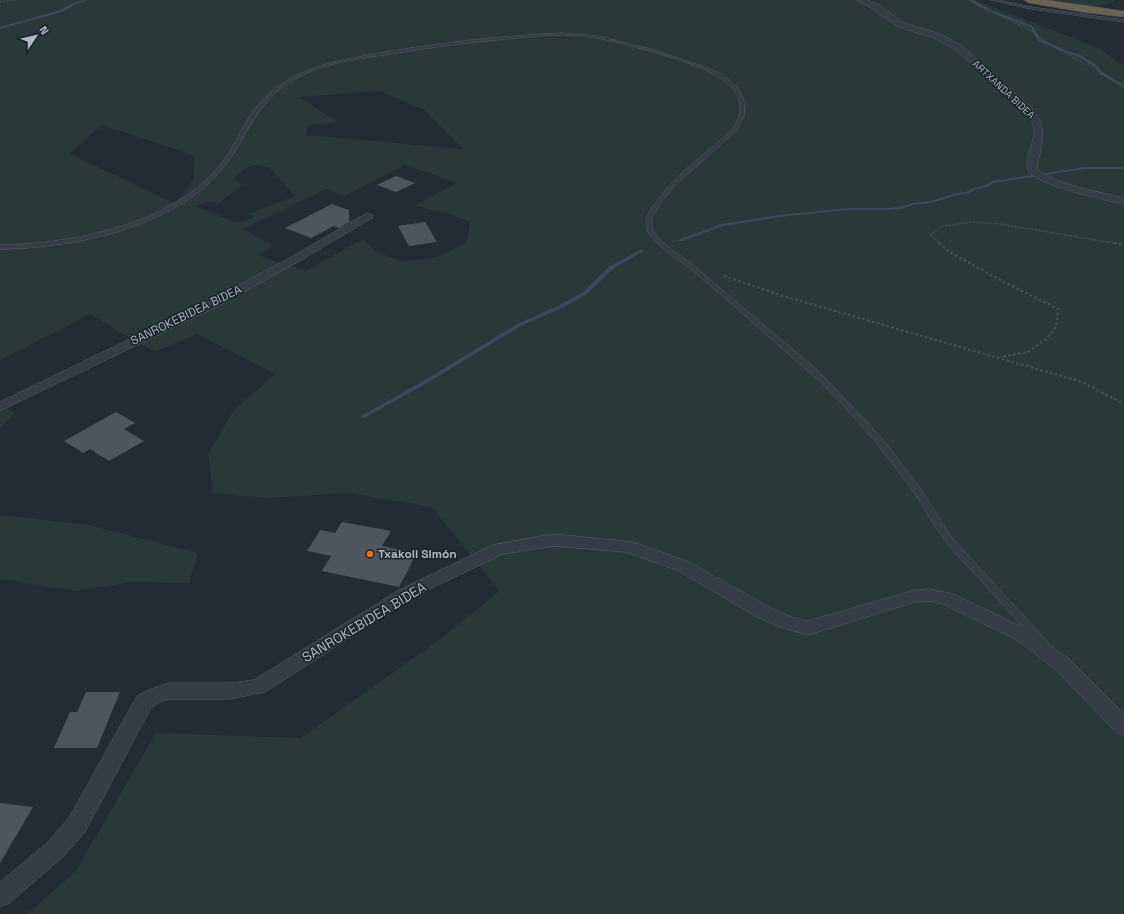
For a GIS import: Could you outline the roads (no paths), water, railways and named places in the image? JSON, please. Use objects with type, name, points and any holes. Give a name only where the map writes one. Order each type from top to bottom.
[{"type":"highway","points":[[1029,0],[1058,5],[1123,9]]},
{"type":"street","name":"ARTXANDA BIDEA","points":[[861,0],[876,7],[901,24],[937,36],[959,48],[1031,112],[1036,118],[1040,127],[1032,166],[1034,172],[1043,178],[1057,183],[1124,201]]},
{"type":"street","name":"SANROKEBIDEA BIDEA","points":[[0,407],[212,304],[292,261],[368,216]]},
{"type":"street","name":"SANROKEBIDEA BIDEA","points":[[0,896],[55,850],[77,825],[144,702],[156,695],[169,691],[230,691],[258,687],[405,594],[499,549],[553,540],[627,546],[683,566],[763,612],[786,622],[808,628],[915,596],[929,595],[947,599],[1023,635],[1061,663],[1124,727]]},
{"type":"lane","points":[[994,0],[1031,8],[1124,21]]},
{"type":"lane","points":[[0,247],[16,248],[38,245],[95,234],[153,217],[180,204],[203,187],[228,158],[255,113],[267,99],[301,74],[325,64],[445,44],[561,34],[578,34],[606,38],[706,69],[721,76],[736,89],[742,103],[742,114],[735,130],[672,185],[656,205],[648,220],[650,231],[660,243],[691,266],[814,372],[845,404],[882,444],[916,489],[949,540],[1061,663]]},
{"type":"waterway","points":[[0,28],[61,11],[86,0]]},
{"type":"waterway","points":[[972,0],[981,6],[1032,27],[1039,40],[1080,56],[1097,67],[1101,73],[1124,86]]},
{"type":"waterway","points":[[680,240],[723,225],[779,216],[848,209],[901,208],[912,204],[931,202],[957,194],[967,193],[974,189],[987,186],[992,182],[1085,168],[1124,168]]},
{"type":"waterway","points":[[364,416],[420,385],[521,324],[560,307],[585,293],[612,267],[642,251]]},
{"type":"place","name":"Txakoli Simón","points":[[370,554]]}]
